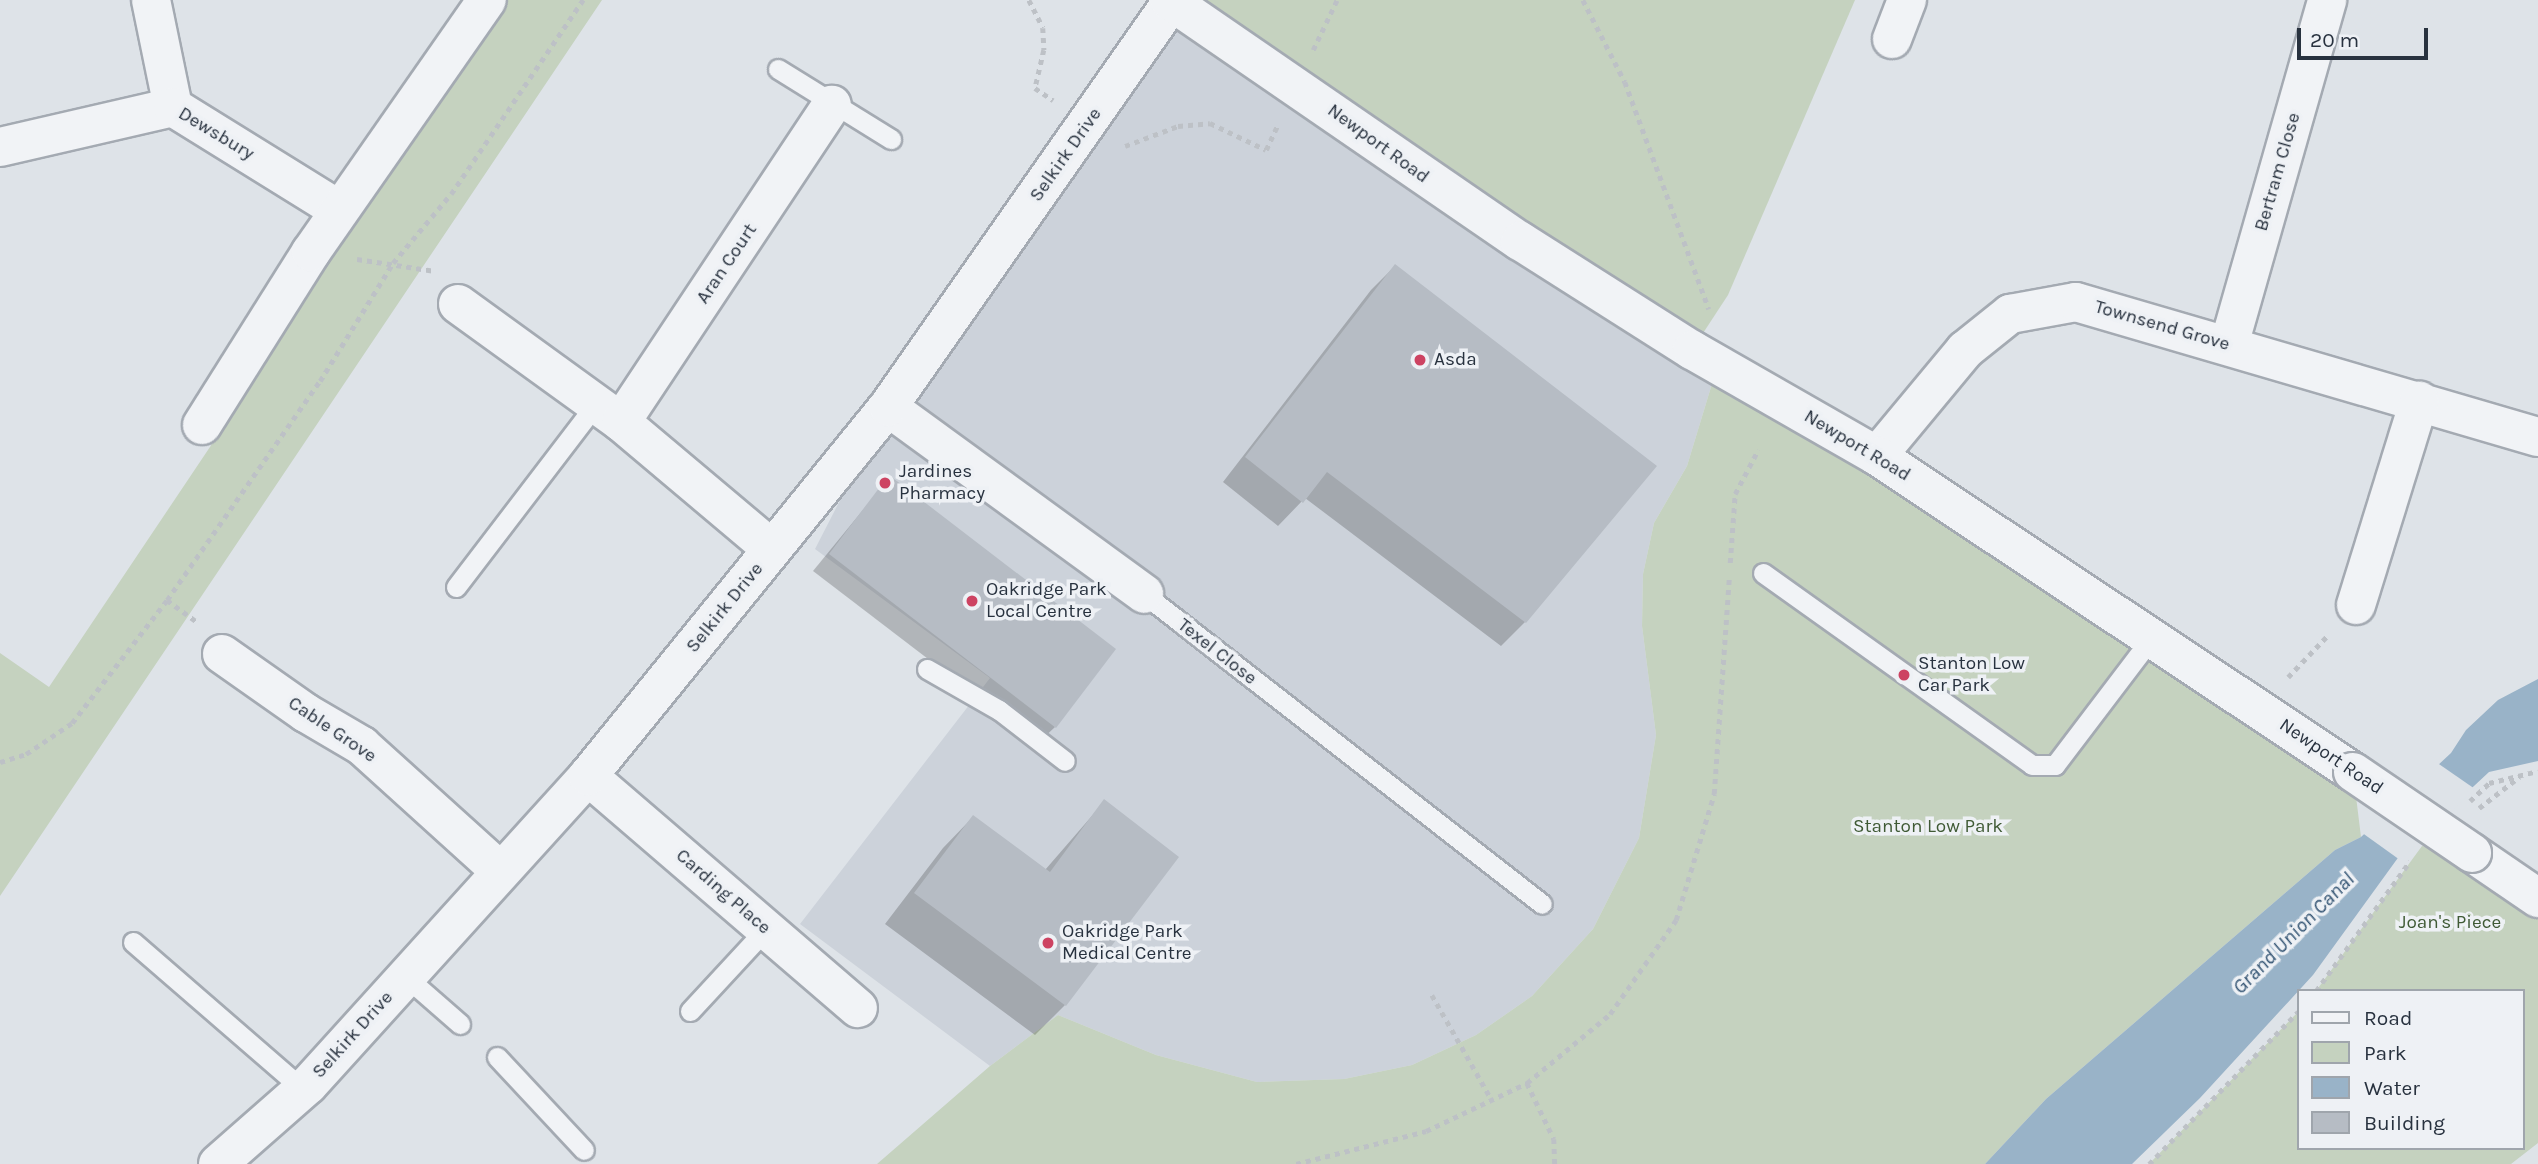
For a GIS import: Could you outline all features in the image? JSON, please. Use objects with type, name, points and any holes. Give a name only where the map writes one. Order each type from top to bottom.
[{"type":"street","points":[[150,0],[173,107]]},
{"type":"street","points":[[202,425],[339,210],[487,0]]},
{"type":"street","points":[[1892,39],[1908,0]]},
{"type":"street","name":"Bertram Close","points":[[2229,345],[2327,0]]},
{"type":"street","name":"Selkirk Drive","points":[[218,1164],[303,1089],[499,870],[588,776],[888,407],[1172,1]]},
{"type":"street","name":"Newport Road","points":[[1172,1],[1297,85],[1415,172],[1692,350],[1877,456],[2153,636],[2538,898]]},
{"type":"street","name":"Aran Court","points":[[608,414],[832,105]]},
{"type":"street","name":"Dewsbury","points":[[0,147],[173,107],[339,210]]},
{"type":"street","name":"Townsend Grove","points":[[1877,456],[1965,350],[2010,314],[2076,302],[2538,437]]},
{"type":"street","points":[[458,304],[608,414],[772,549]]},
{"type":"street","points":[[2356,605],[2419,401]]},
{"type":"street","name":"Texel Close","points":[[888,407],[1144,594]]},
{"type":"street","name":"Cable Grove","points":[[222,654],[306,713],[362,746],[499,870]]},
{"type":"street","name":"Carding Place","points":[[588,776],[858,1008]]},
{"type":"lane","points":[[778,69],[832,105],[891,139]]},
{"type":"lane","points":[[456,587],[608,414]]},
{"type":"lane","points":[[1763,573],[2032,765],[2054,765],[2153,636]]},
{"type":"lane","name":"Texel Close","points":[[1144,594],[1542,904]]},
{"type":"lane","points":[[927,669],[999,710],[1065,761]]},
{"type":"lane","points":[[690,1011],[766,929]]},
{"type":"lane","points":[[133,942],[303,1089]]},
{"type":"lane","points":[[405,976],[460,1024]]},
{"type":"lane","points":[[497,1057],[584,1150]]},
{"type":"path","points":[[0,762],[26,754],[80,712],[167,600],[305,403],[393,263],[451,194],[583,0]]},
{"type":"path","points":[[1029,0],[1043,27],[1044,50],[1035,88],[1087,124],[1122,146],[1178,126],[1210,123],[1266,150],[1337,0]]},
{"type":"path","points":[[1583,0],[1625,82],[1712,315],[1692,350]]},
{"type":"path","points":[[311,252],[451,274],[458,304]]},
{"type":"path","points":[[1296,1164],[1426,1131],[1527,1083],[1610,1014],[1676,920],[1714,794],[1735,494],[1758,450]]},
{"type":"path","points":[[2259,709],[2356,605]]},
{"type":"path","points":[[2458,844],[2522,774]]},
{"type":"path","points":[[1432,995],[1492,1100]]},
{"type":"path","points":[[2149,1164],[2296,1014]]},
{"type":"path","points":[[1527,1083],[1554,1139],[1555,1164]]},
{"type":"shaded area","name":"Oakridge Park Local Centre","points":[[1172,2],[1718,364],[1687,466],[1654,523],[1643,574],[1642,626],[1656,735],[1639,838],[1593,929],[1532,996],[1476,1035],[1412,1065],[1344,1079],[1257,1082],[1156,1055],[1058,1015],[990,1066],[800,924],[990,678],[815,549],[888,407]]},
{"type":"green space","points":[[487,0],[602,0],[0,896],[0,653],[49,687],[216,438]]},
{"type":"green space","points":[[1169,0],[1855,0],[1728,295],[1692,350]]},
{"type":"green space","name":"Stanton Low Park","points":[[1718,364],[2353,772],[2361,837],[2335,850],[2046,1099],[1985,1164],[877,1164],[990,1066],[1058,1015],[1156,1055],[1257,1082],[1344,1079],[1412,1065],[1476,1035],[1532,996],[1593,929],[1639,838],[1656,735],[1642,626],[1643,574],[1654,523],[1687,466]]},
{"type":"green space","name":"Joan's Piece","points":[[2422,846],[2472,853],[2538,913],[2538,1143],[2511,1164],[2149,1164],[2296,1014],[2296,1150],[2524,1150],[2524,989],[2317,989]]},
{"type":"water","name":"Grand Union Canal","points":[[2538,679],[2538,761],[2489,772],[2400,855],[2313,975],[2300,989],[2296,989],[2296,994],[2200,1098],[2132,1164],[1985,1164],[2046,1099],[2335,850],[2361,837],[2451,753],[2466,730],[2498,700]]},
{"type":"pier","points":[[2436,762],[2475,789],[2400,860],[2361,832]]},
{"type":"building","name":"Asda","points":[[1395,264],[1657,466],[1526,623],[1327,472],[1303,503],[1245,457]]},
{"type":"building","name":"Oakridge Park Local Centre","points":[[889,475],[1116,649],[1056,728],[829,554]]},
{"type":"building","name":"Oakridge Park Medical Centre","points":[[1104,799],[1179,857],[1066,1006],[914,893],[973,815],[1050,872]]},
{"type":"place","name":"Asda","points":[[1420,360]]},
{"type":"place","name":"Jardines Pharmacy","points":[[885,483]]},
{"type":"place","name":"Oakridge Park Local Centre","points":[[972,601]]},
{"type":"place","name":"Stanton Low Car Park","points":[[1904,675]]},
{"type":"place","name":"Oakridge Park Medical Centre","points":[[1048,943]]}]
